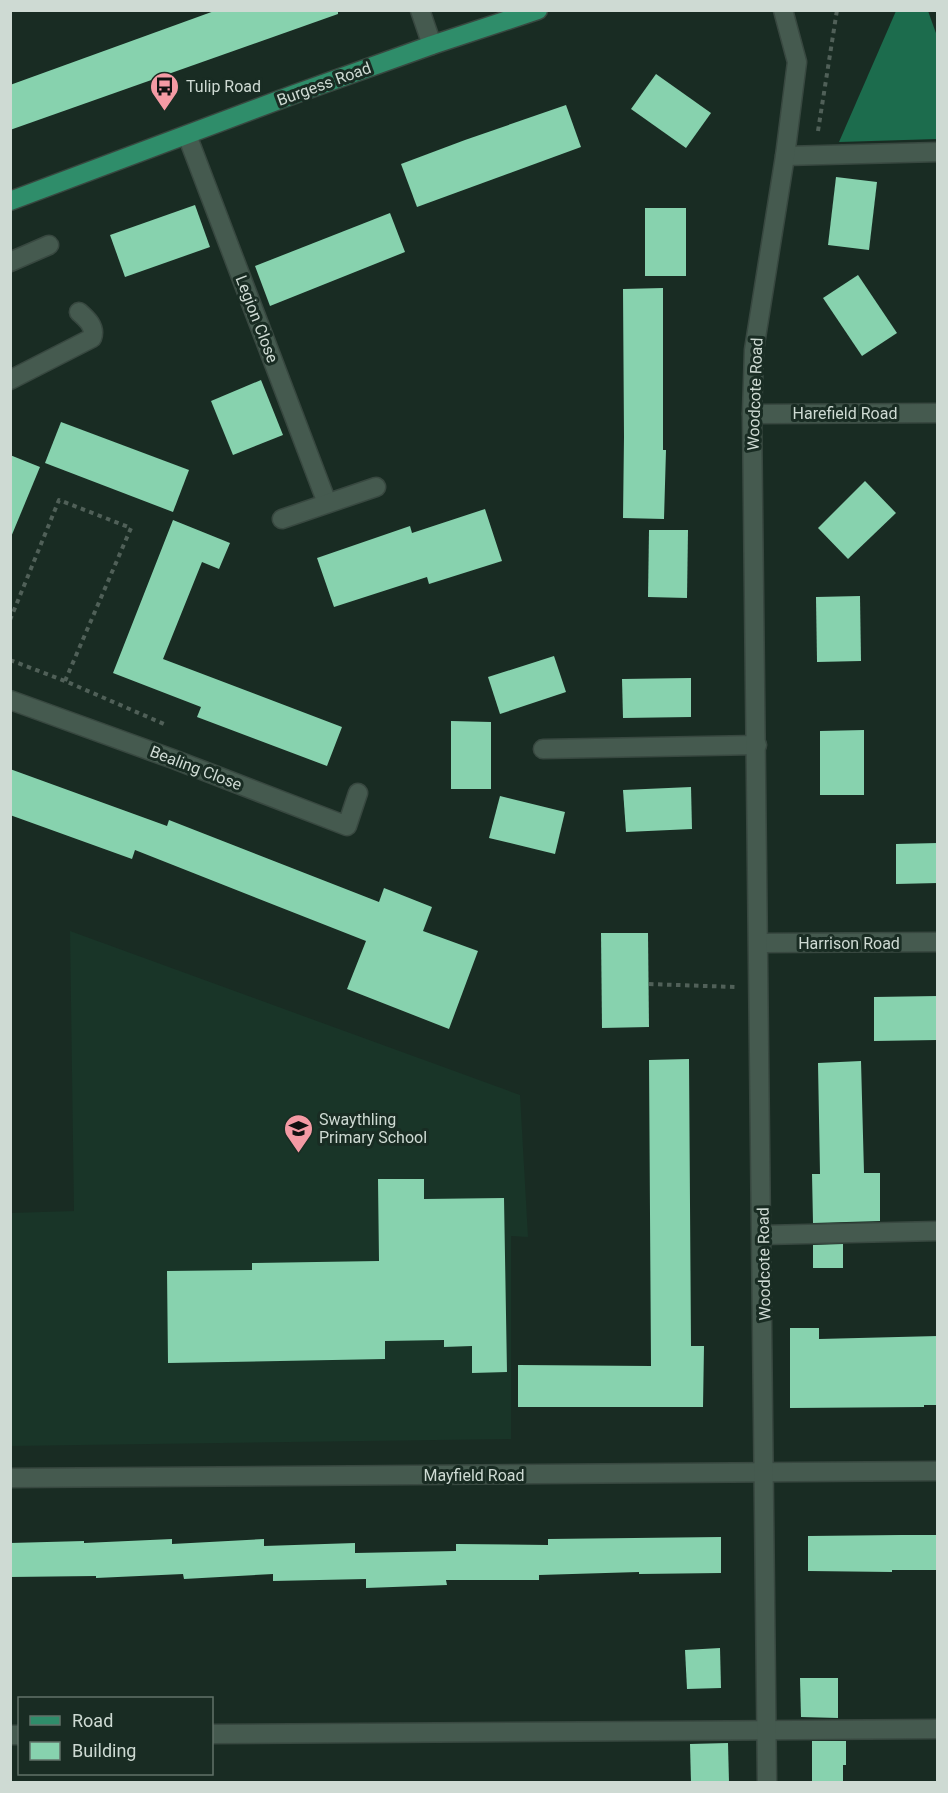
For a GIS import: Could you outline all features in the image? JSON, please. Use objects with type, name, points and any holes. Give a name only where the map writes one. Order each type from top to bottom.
[{"type":"main road","name":"Burgess Road","points":[[10,201],[432,45],[538,10]]},
{"type":"street","points":[[420,10],[432,45]]},
{"type":"street","name":"Woodcote Road","points":[[767,1782],[761,943],[752,414],[754,350],[785,156],[797,62],[783,10]]},
{"type":"street","name":"Legion Close","points":[[187,135],[327,503]]},
{"type":"street","points":[[785,156],[938,152]]},
{"type":"street","points":[[10,262],[49,245]]},
{"type":"street","points":[[10,380],[92,339],[92,328],[87,318],[79,312]]},
{"type":"street","name":"Harefield Road","points":[[752,414],[938,413]]},
{"type":"street","points":[[282,519],[376,487]]},
{"type":"street","name":"Bealing Close","points":[[10,700],[173,759],[347,826],[358,793]]},
{"type":"street","points":[[543,749],[758,746]]},
{"type":"street","name":"Harrison Road","points":[[761,943],[938,942]]},
{"type":"street","points":[[764,1235],[938,1231]]},
{"type":"street","name":"Mayfield Road","points":[[10,1478],[938,1471]]},
{"type":"street","points":[[213,1734],[938,1729]]},
{"type":"path","points":[[814,155],[837,10]]},
{"type":"path","points":[[10,620],[59,500],[131,528],[65,681]]},
{"type":"path","points":[[10,660],[164,724],[173,759]]},
{"type":"path","points":[[649,984],[761,987]]},
{"type":"shaded area","name":"Swaythling Primary School","points":[[70,931],[520,1095],[528,1237],[511,1236],[511,1439],[11,1446],[10,1213],[74,1211]]},
{"type":"green space","points":[[896,11],[928,11],[937,36],[937,139],[839,142]]},
{"type":"building","points":[[217,10],[338,10],[338,14],[10,130],[10,85]]},
{"type":"building","points":[[656,74],[711,113],[686,148],[631,109]]},
{"type":"building","points":[[566,105],[581,147],[417,207],[401,164]]},
{"type":"building","points":[[836,177],[877,182],[869,250],[828,245]]},
{"type":"building","points":[[195,205],[210,247],[125,277],[110,235]]},
{"type":"building","points":[[645,208],[686,208],[686,276],[645,276]]},
{"type":"building","points":[[390,213],[405,252],[270,306],[255,266]]},
{"type":"building","points":[[858,275],[897,333],[862,356],[823,298]]},
{"type":"building","points":[[663,288],[663,450],[666,450],[664,519],[623,518],[623,289]]},
{"type":"building","points":[[261,380],[283,435],[233,455],[211,401]]},
{"type":"building","points":[[61,422],[189,470],[173,512],[45,463]]},
{"type":"building","points":[[10,455],[40,467],[11,537],[10,537]]},
{"type":"building","points":[[865,481],[896,513],[848,559],[818,528]]},
{"type":"building","points":[[485,509],[502,561],[429,584],[427,577],[334,607],[317,558],[410,526],[412,533]]},
{"type":"building","points":[[173,520],[230,543],[219,569],[202,562],[163,659],[342,727],[327,766],[197,717],[201,707],[113,673]]},
{"type":"building","points":[[649,530],[688,530],[687,598],[648,597]]},
{"type":"building","points":[[860,596],[861,661],[817,662],[816,597]]},
{"type":"building","points":[[554,656],[566,692],[500,714],[488,677]]},
{"type":"building","points":[[691,678],[691,717],[623,718],[622,679]]},
{"type":"building","points":[[451,721],[491,722],[491,789],[451,789]]},
{"type":"building","points":[[864,730],[864,795],[820,795],[820,731]]},
{"type":"building","points":[[10,769],[167,826],[169,820],[379,902],[384,888],[432,907],[423,931],[478,951],[449,1029],[347,989],[366,941],[135,850],[132,859],[10,815]]},
{"type":"building","points":[[691,787],[692,829],[626,832],[623,790]]},
{"type":"building","points":[[500,796],[565,812],[555,854],[489,838]]},
{"type":"building","points":[[938,843],[938,883],[896,884],[896,844]]},
{"type":"building","points":[[601,933],[648,933],[649,1027],[602,1028]]},
{"type":"building","points":[[938,996],[938,1040],[874,1041],[874,997]]},
{"type":"building","points":[[689,1059],[691,1346],[704,1346],[703,1407],[518,1407],[518,1365],[651,1366],[649,1060]]},
{"type":"building","points":[[861,1061],[864,1173],[880,1173],[880,1221],[813,1223],[812,1174],[820,1174],[818,1063]]},
{"type":"building","points":[[378,1179],[424,1179],[424,1199],[504,1198],[507,1372],[472,1373],[472,1346],[444,1347],[444,1340],[385,1341],[385,1359],[168,1363],[167,1271],[252,1270],[252,1263],[379,1261]]},
{"type":"building","points":[[843,1244],[843,1268],[813,1268],[813,1245]]},
{"type":"building","points":[[790,1328],[819,1328],[819,1339],[938,1336],[938,1405],[790,1408]]},
{"type":"building","points":[[938,1535],[938,1570],[808,1571],[808,1536]]},
{"type":"building","points":[[721,1537],[721,1573],[639,1574],[639,1572],[539,1575],[539,1580],[446,1580],[447,1585],[366,1588],[366,1579],[273,1581],[273,1574],[184,1579],[183,1574],[96,1578],[96,1576],[10,1577],[10,1543],[84,1541],[84,1543],[172,1539],[172,1544],[264,1539],[264,1546],[355,1543],[355,1553],[456,1551],[456,1544],[548,1545],[548,1539]]},
{"type":"building","points":[[720,1648],[721,1688],[687,1689],[685,1650]]},
{"type":"building","points":[[800,1678],[838,1678],[838,1718],[801,1717]]},
{"type":"building","points":[[812,1741],[846,1741],[843,1782],[812,1782]]},
{"type":"building","points":[[728,1743],[729,1782],[691,1782],[690,1744]]},
{"type":"place","name":"Tulip Road","points":[[165,112]]},
{"type":"place","name":"Swaythling Primary School","points":[[298,1154]]}]
